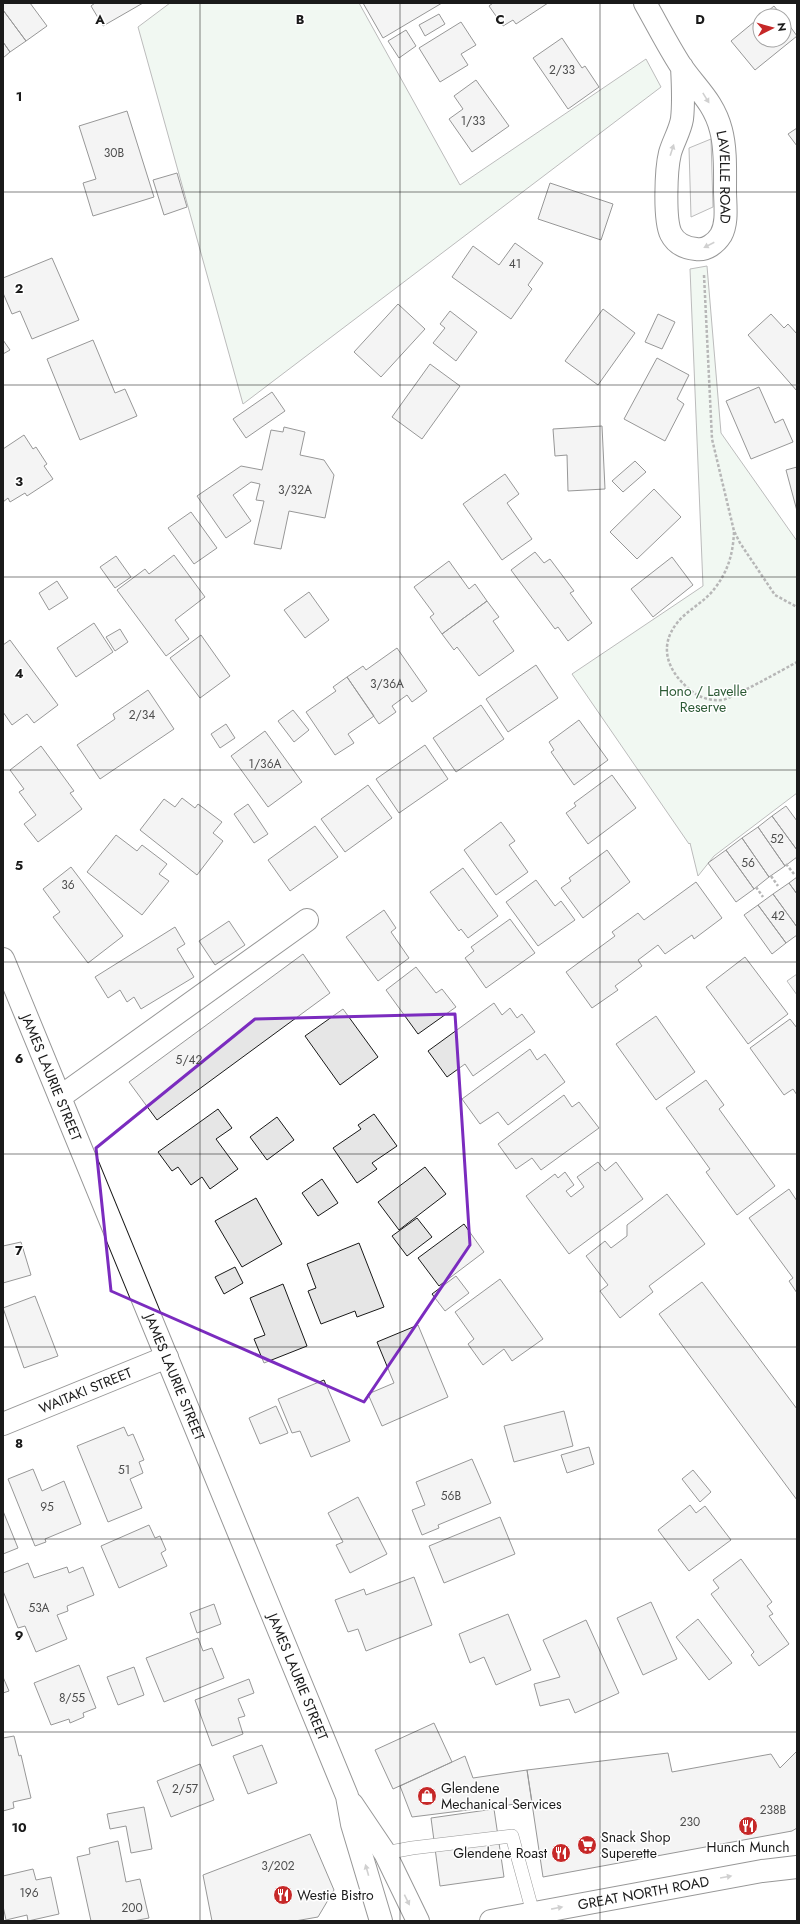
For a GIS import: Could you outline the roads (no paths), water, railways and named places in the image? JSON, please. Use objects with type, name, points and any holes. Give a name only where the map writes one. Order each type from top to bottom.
[{"type":"street","name":"LAVELLE ROAD","points":[[645,3],[682,67],[704,94],[714,111],[721,130],[725,153],[726,219],[723,231],[717,241],[709,247],[698,250],[680,244],[672,236],[668,223],[668,166],[670,152],[682,121],[684,102],[682,67]]},
{"type":"street","points":[[60,1096],[307,920]]},
{"type":"street","name":"JAMES LAURIE STREET","points":[[3,959],[346,1796],[352,1824],[366,1865],[381,1921]]},
{"type":"street","name":"WAITAKI STREET","points":[[3,1424],[167,1357]]},
{"type":"street","name":"JAMES LAURIE STREET","points":[[346,1796],[385,1853],[418,1921]]},
{"type":"street","name":"GREAT NORTH ROAD","points":[[491,1921],[762,1871],[797,1867]]},
{"type":"lane","points":[[385,1853],[412,1848],[512,1836],[533,1913]]},
{"type":"place","name":"Glendene Mechanical Services","points":[[427,1796]]},
{"type":"place","name":"Hunch Munch","points":[[748,1826]]},
{"type":"place","name":"Snack Shop Superette","points":[[587,1845]]},
{"type":"place","name":"Glendene Roast","points":[[561,1853]]},
{"type":"place","name":"Westie Bistro","points":[[283,1895]]},
{"type":"park label","name":"Hono / Lavelle Reserve","points":[[703,700]]}]
